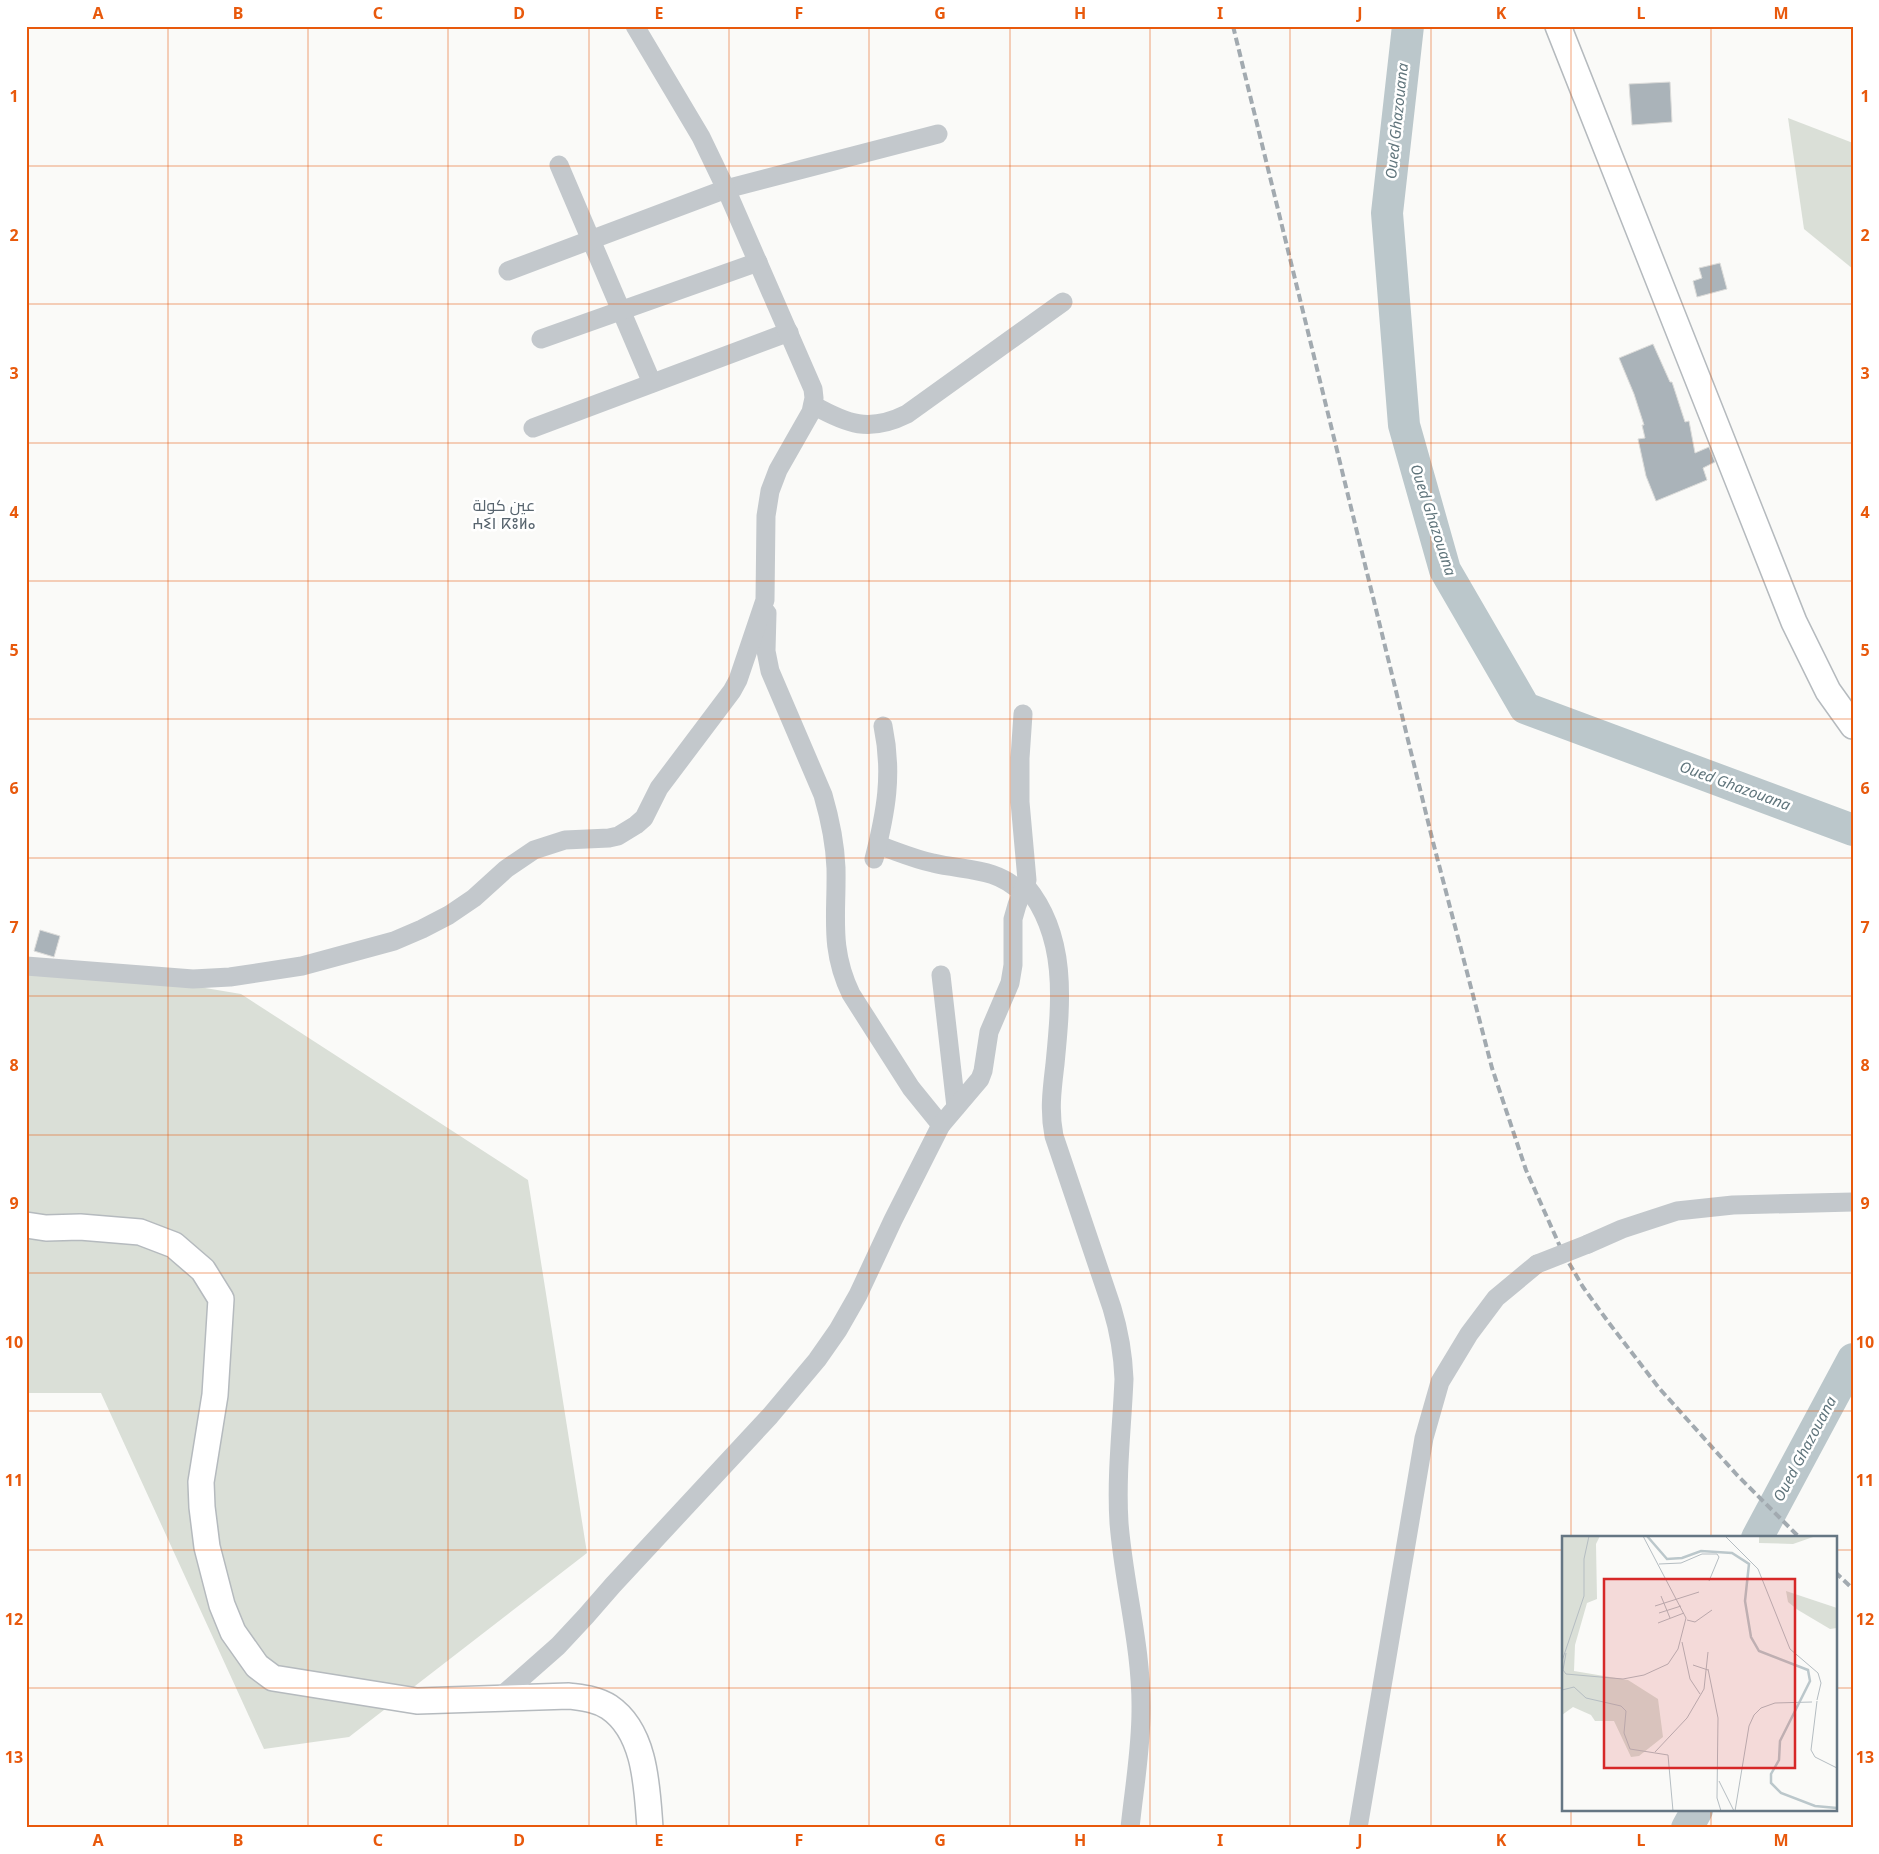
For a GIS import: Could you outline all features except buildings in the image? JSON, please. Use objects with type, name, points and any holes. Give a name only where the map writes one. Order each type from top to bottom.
[{"type":"main road","points":[[1558,26],[1794,622],[1828,691],[1853,726]]},
{"type":"main road","points":[[26,1225],[46,1228],[80,1227],[140,1232],[174,1246],[203,1270],[221,1299],[215,1395],[201,1482],[202,1507],[208,1547],[222,1605],[233,1632],[257,1666],[273,1678],[417,1701],[569,1696],[593,1699],[610,1708],[628,1727],[642,1760],[647,1786],[650,1828]]},
{"type":"street","points":[[635,26],[700,138],[726,188],[810,381],[814,398],[807,419],[778,470],[770,491],[766,516],[766,651],[770,672],[823,795],[828,814],[835,853],[836,946],[844,978],[851,994],[911,1088],[941,1125]]},
{"type":"street","points":[[508,271],[726,188],[938,134]]},
{"type":"street","points":[[559,165],[652,383]]},
{"type":"street","points":[[541,339],[758,262]]},
{"type":"street","points":[[812,405],[838,419],[850,423],[874,425],[896,419],[1063,302]]},
{"type":"street","points":[[533,428],[789,332]]},
{"type":"street","points":[[26,966],[193,979],[248,974],[302,966],[394,941],[422,929],[449,915],[474,898],[520,858],[549,844],[565,840],[609,838],[628,831],[644,818],[660,788],[732,692],[742,669],[765,600]]},
{"type":"street","points":[[499,1698],[575,1628],[770,1416],[818,1360],[858,1295],[941,1125],[956,1106],[976,1086],[983,1071],[989,1032],[1007,992],[1012,973],[1014,919],[1028,874],[1020,788],[1023,714]]},
{"type":"street","points":[[883,726],[888,750],[889,774],[884,821],[876,852],[995,874],[1024,889],[1036,897],[1047,921],[1059,972],[1061,1007],[1050,1103],[1051,1123],[1112,1308],[1122,1353],[1124,1379],[1118,1507],[1136,1645],[1142,1710],[1130,1828]]},
{"type":"street","points":[[940,975],[956,1106]]},
{"type":"street","points":[[1358,1828],[1424,1438],[1440,1382],[1469,1334],[1496,1298],[1537,1264],[1622,1229],[1677,1211],[1732,1205],[1853,1202]]},
{"type":"shaded area","points":[[1788,118],[1853,143],[1853,269],[1804,229]]},
{"type":"shaded area","points":[[26,958],[241,994],[528,1180],[587,1553],[349,1737],[264,1749],[101,1393],[26,1393]]},
{"type":"waterway","name":"Oued Ghazouana","points":[[1408,26],[1387,213],[1404,425],[1445,570],[1525,708],[1853,830]]},
{"type":"waterway","name":"Oued Ghazouana","points":[[1758,1536],[1853,1359]]},
{"type":"waterway","name":"Oued Ghazouana","points":[[1687,1828],[1696,1812]]},
{"type":"railway","points":[[1233,26],[1433,842],[1492,1068],[1526,1170],[1562,1251],[1583,1287],[1609,1323],[1659,1388],[1737,1475],[1798,1536]]},
{"type":"railway","points":[[1836,1573],[1853,1589]]},
{"type":"district","name":"عين كولة ⵄⵉⵏ ⴽⵓⵍⴰ","points":[[504,514]]}]
